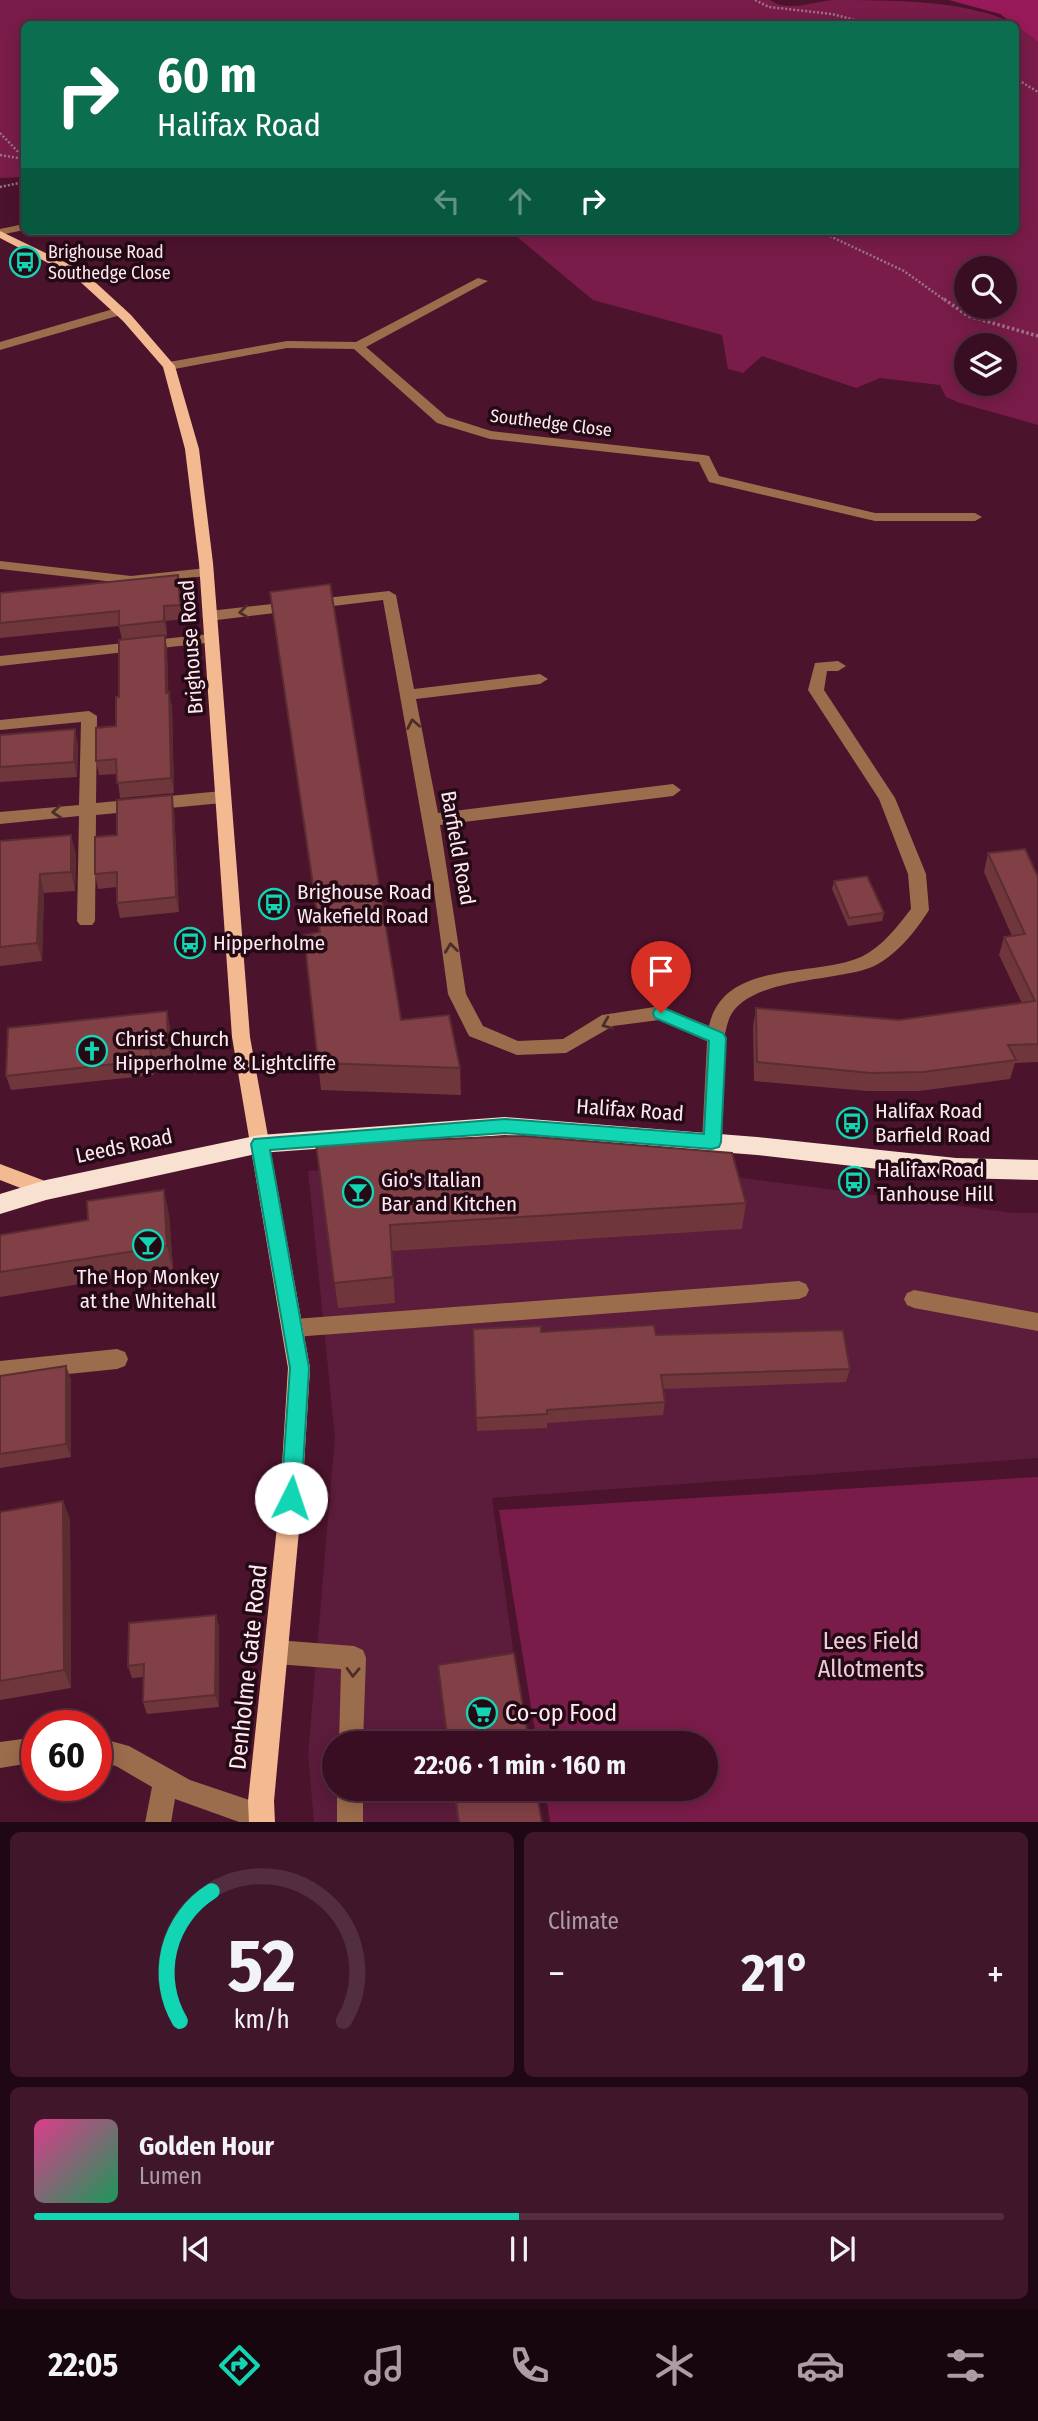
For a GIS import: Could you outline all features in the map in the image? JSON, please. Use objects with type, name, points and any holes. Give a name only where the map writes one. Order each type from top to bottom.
[{"type":"highway","name":"Halifax Road","points":[[260,1144],[505,1126],[712,1142],[956,1168],[1038,1170]]},
{"type":"highway","name":"Leeds Road","points":[[0,1204],[46,1190],[260,1144]]},
{"type":"main road","name":"Brighouse Road","points":[[0,233],[79,274],[120,311],[169,366],[192,449],[207,572],[241,1037],[260,1144]]},
{"type":"main road","name":"Denholme Gate Road","points":[[260,1144],[299,1368],[291,1498],[262,1819]]},
{"type":"main road","points":[[0,1172],[46,1190]]},
{"type":"street","points":[[0,233],[21,229]]},
{"type":"street","points":[[169,366],[292,345],[341,343],[359,346],[482,281]]},
{"type":"street","points":[[0,346],[120,311]]},
{"type":"street","name":"Southedge Close","points":[[359,346],[442,420],[490,435],[704,459],[714,479],[875,517],[975,517]]},
{"type":"street","points":[[0,565],[132,580]]},
{"type":"street","points":[[57,588],[207,572]]},
{"type":"street","name":"Barfield Road","points":[[209,616],[389,595],[431,820],[457,994],[476,1031],[517,1048],[566,1046],[609,1020],[661,1013],[717,1038]]},
{"type":"street","points":[[0,661],[210,639]]},
{"type":"street","points":[[712,1142],[717,1038],[722,1012],[746,990],[795,976],[866,962],[900,937],[920,910],[917,874],[887,798],[816,690],[820,666],[838,666]]},
{"type":"street","points":[[407,695],[540,679]]},
{"type":"street","points":[[0,725],[89,716],[86,921]]},
{"type":"street","points":[[431,820],[673,790]]},
{"type":"street","points":[[0,818],[222,797]]},
{"type":"street","points":[[294,1328],[799,1290]]},
{"type":"street","points":[[914,1299],[1038,1322]]},
{"type":"street","points":[[0,1371],[117,1359]]},
{"type":"street","points":[[276,1652],[354,1658],[351,1731]]},
{"type":"street","points":[[0,1755],[21,1752]]},
{"type":"street","points":[[112,1753],[185,1791],[262,1819]]},
{"type":"street","points":[[158,1822],[166,1780]]},
{"type":"street","points":[[350,1801],[350,1822]]},
{"type":"path","points":[[755,0],[769,7],[832,14],[859,21]]},
{"type":"path","points":[[1019,81],[1038,93]]},
{"type":"path","points":[[0,133],[21,156]]},
{"type":"path","points":[[0,155],[21,158]]},
{"type":"path","points":[[0,187],[21,183]]},
{"type":"path","points":[[828,235],[904,271],[968,316],[1038,335]]},
{"type":"shaded area","points":[[949,0],[1038,0],[1038,42],[1019,28],[1019,21],[1010,21],[1000,14]]},
{"type":"shaded area","points":[[588,1158],[1014,1213],[1038,1213],[1038,1458],[492,1498],[524,1731],[322,1731],[322,1801],[535,1801],[539,1822],[314,1822],[308,1755],[335,1437],[308,1171]]},
{"type":"green space","points":[[0,0],[770,0],[777,4],[793,6],[834,0],[878,0],[952,6],[975,10],[1007,21],[21,21],[21,177],[0,178]]},
{"type":"green space","points":[[1019,28],[1038,42],[1038,425],[960,403],[946,397],[940,385],[880,378],[856,388],[762,356],[743,373],[728,369],[722,335],[593,300],[515,235],[1019,235]]},
{"type":"green space","name":"Lees Field Allotments","points":[[1038,1477],[1038,1822],[550,1822],[547,1801],[718,1801],[718,1731],[535,1731],[499,1510]]},
{"type":"building","points":[[178,575],[180,605],[164,606],[164,621],[119,626],[119,611],[0,623],[0,593]]},
{"type":"building","points":[[330,584],[401,1020],[449,1015],[460,1068],[318,1063],[304,935],[320,932],[270,592]]},
{"type":"building","points":[[165,635],[171,778],[117,783],[116,759],[96,761],[96,728],[116,726],[119,640]]},
{"type":"building","points":[[75,729],[74,762],[0,767],[0,735]]},
{"type":"building","points":[[172,795],[176,897],[117,903],[117,872],[95,874],[95,837],[117,835],[117,800]]},
{"type":"building","points":[[71,835],[71,872],[40,874],[37,943],[0,947],[0,841]]},
{"type":"building","points":[[1025,849],[1038,877],[1038,1044],[1008,1045],[1016,1060],[923,1072],[871,1073],[757,1062],[756,1008],[899,1020],[1035,1001],[1004,937],[1025,934],[988,853]]},
{"type":"building","points":[[867,876],[884,913],[849,918],[834,881]]},
{"type":"building","name":"Christ Church Hipperholme & Lightcliffe","points":[[167,1011],[168,1044],[150,1046],[151,1060],[6,1076],[8,1028]]},
{"type":"building","points":[[524,1136],[732,1153],[746,1203],[390,1225],[393,1277],[334,1283],[316,1144]]},
{"type":"building","points":[[164,1190],[167,1246],[0,1272],[0,1235],[88,1220],[87,1201]]},
{"type":"building","points":[[654,1325],[656,1335],[843,1330],[850,1369],[661,1375],[665,1402],[476,1418],[473,1329],[541,1326],[541,1332]]},
{"type":"building","points":[[66,1366],[66,1444],[0,1454],[0,1376]]},
{"type":"building","points":[[63,1501],[64,1670],[0,1681],[0,1512]]},
{"type":"building","points":[[216,1615],[215,1695],[143,1702],[144,1664],[128,1666],[129,1623]]},
{"type":"building","name":"Co-op Food","points":[[514,1653],[527,1731],[446,1731],[438,1665]]},
{"type":"building","name":"Co-op Food","points":[[456,1801],[538,1801],[542,1822],[459,1822]]},
{"type":"place","name":"Brighouse Road Southedge Close","points":[[25,262]]},
{"type":"place","name":"Brighouse Road Wakefield Road","points":[[274,904]]},
{"type":"place","name":"Hipperholme","points":[[190,943]]},
{"type":"place","name":"Christ Church Hipperholme & Lightcliffe","points":[[92,1051]]},
{"type":"place","name":"Halifax Road Barfield Road","points":[[852,1123]]},
{"type":"place","name":"Halifax Road Tanhouse Hill","points":[[854,1182]]},
{"type":"place","name":"Gio's Italian Bar and Kitchen","points":[[358,1192]]},
{"type":"place","name":"The Hop Monkey at the Whitehall","points":[[148,1245]]},
{"type":"place","name":"Co-op Food","points":[[482,1713]]},
{"type":"route","points":[[291,1498],[299,1368],[260,1144],[505,1126],[712,1142],[717,1038],[661,1013]]}]
